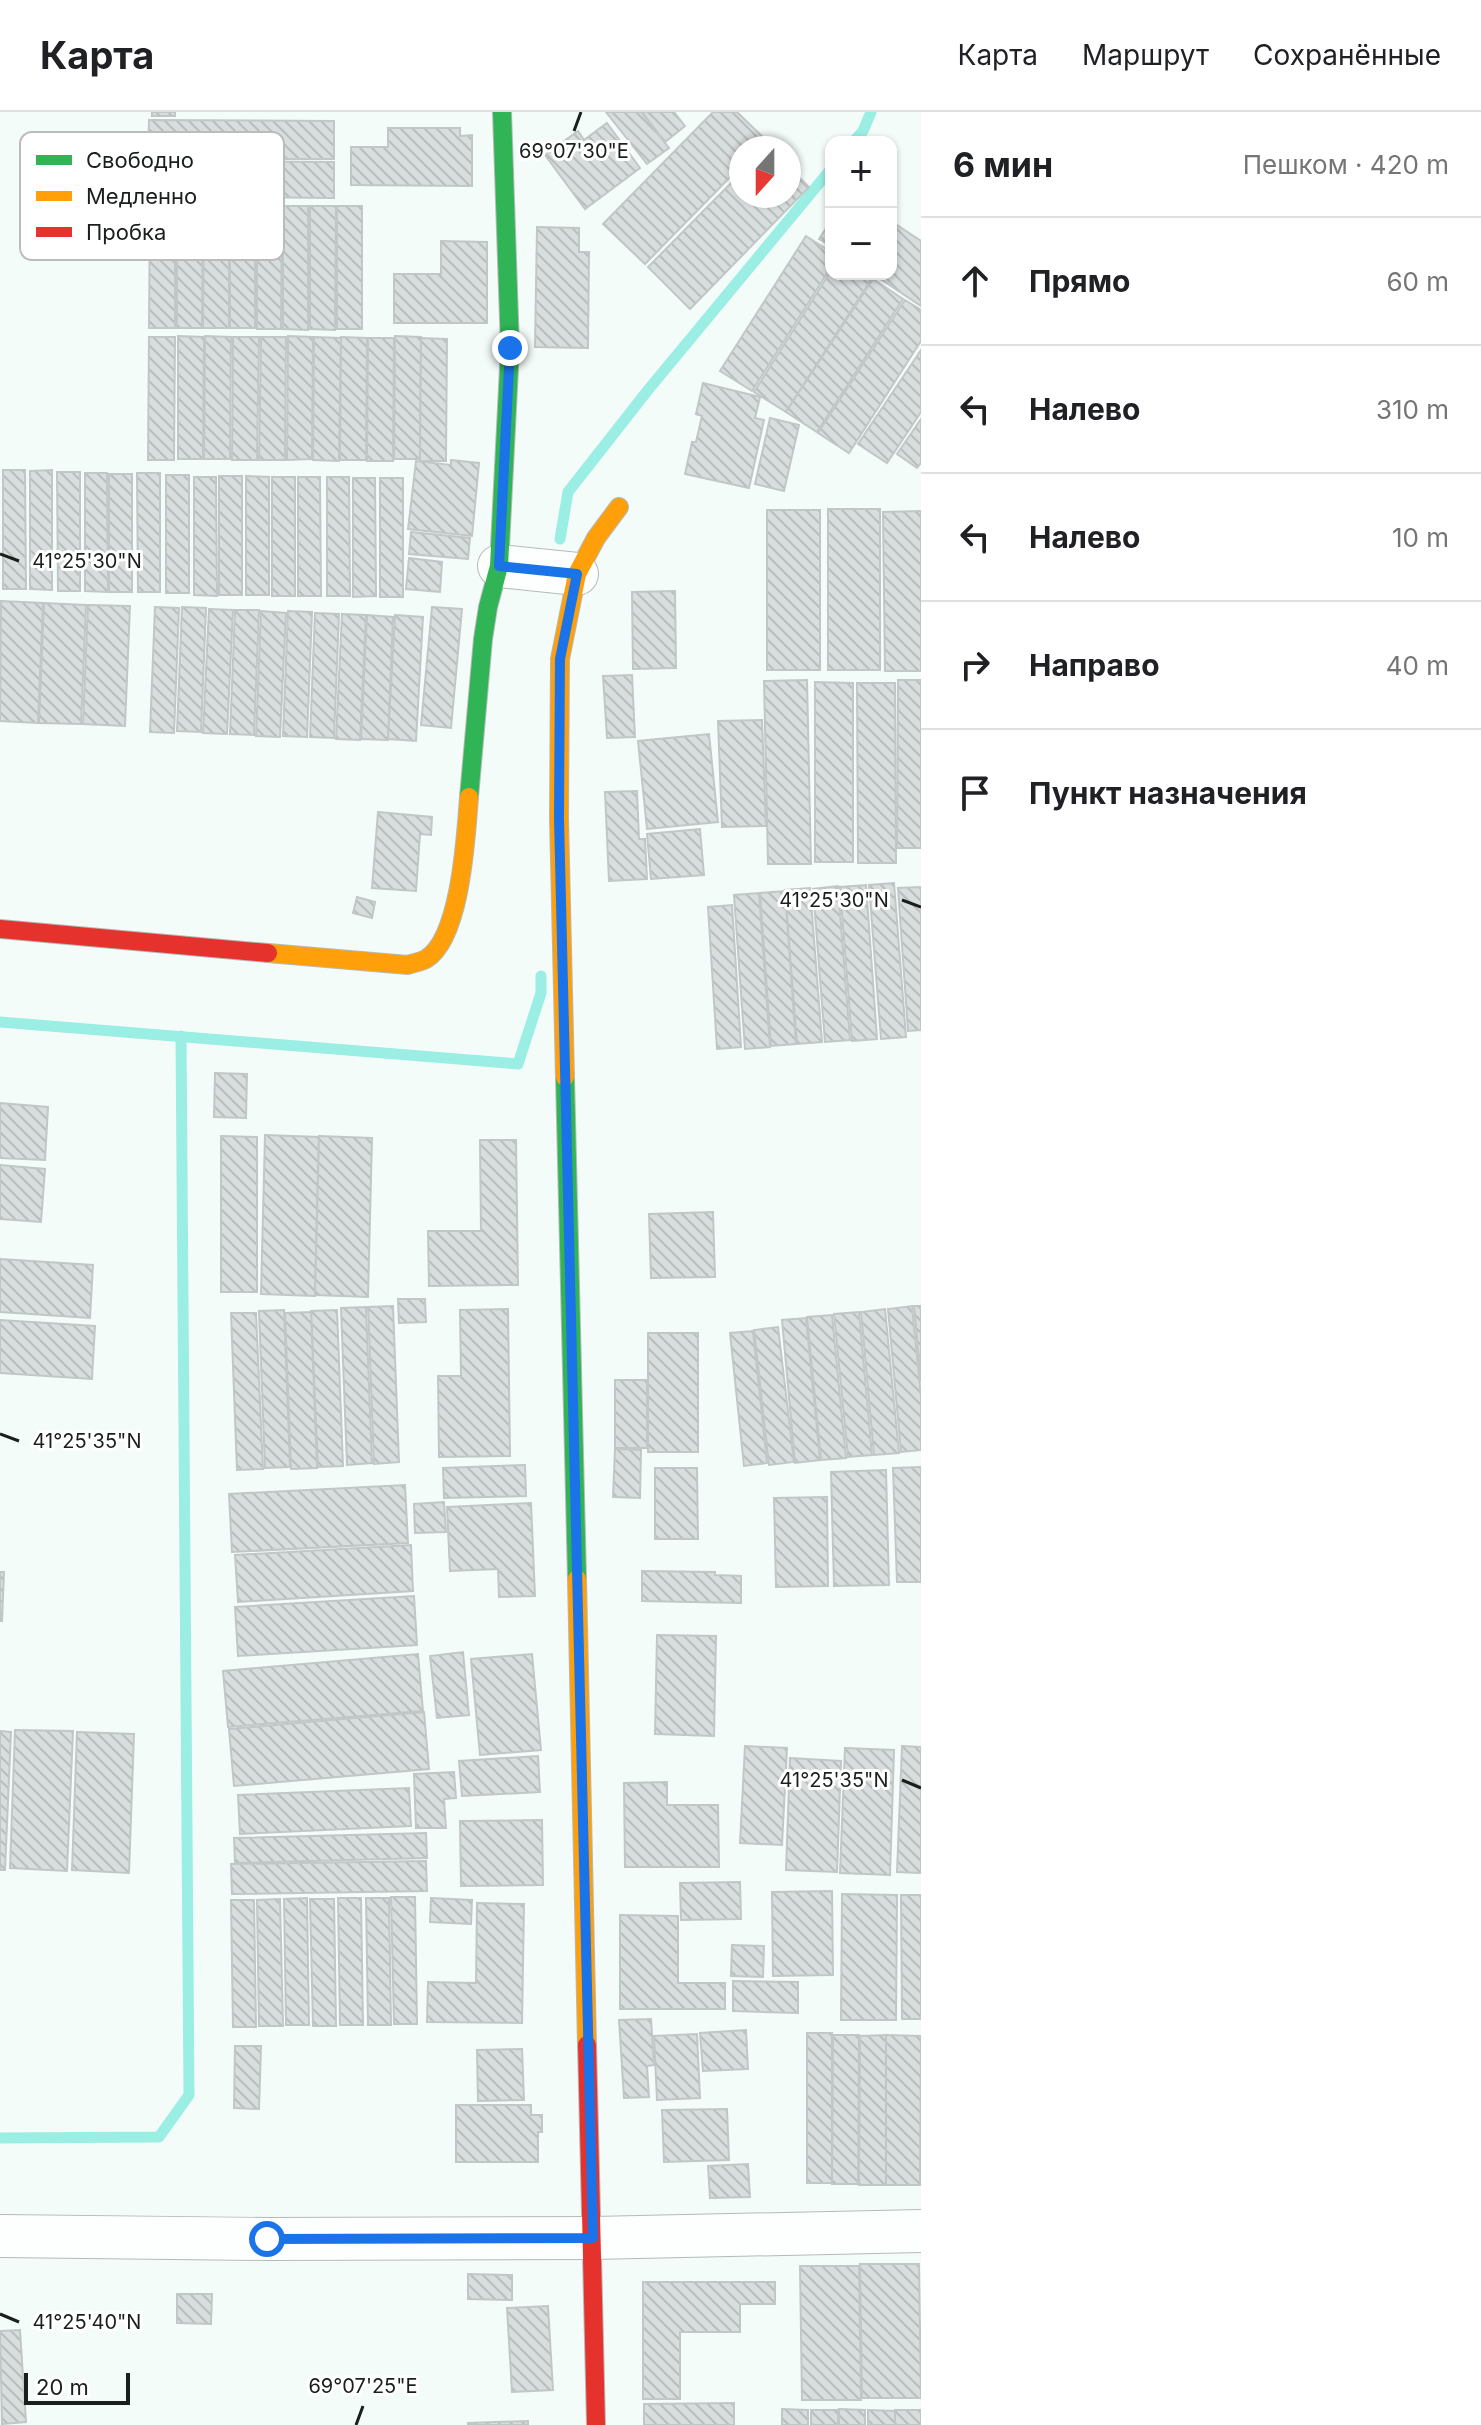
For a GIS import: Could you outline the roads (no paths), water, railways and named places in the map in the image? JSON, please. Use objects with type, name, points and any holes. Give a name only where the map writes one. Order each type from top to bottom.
[{"type":"street","points":[[0,929],[408,965],[427,959],[442,941],[455,906],[463,867],[483,639],[499,566],[510,348],[502,112]]},
{"type":"street","points":[[596,2425],[559,818],[560,659],[577,574],[596,538],[619,507]]},
{"type":"street","points":[[499,566],[577,574]]},
{"type":"street","points":[[0,2236],[593,2238],[921,2231]]},
{"type":"waterway","points":[[858,136],[871,112]]},
{"type":"waterway","points":[[560,539],[568,492],[825,176]]},
{"type":"waterway","points":[[0,1022],[518,1064],[541,993],[541,976]]},
{"type":"waterway","points":[[0,2138],[159,2137],[189,2095],[181,1036]]}]
